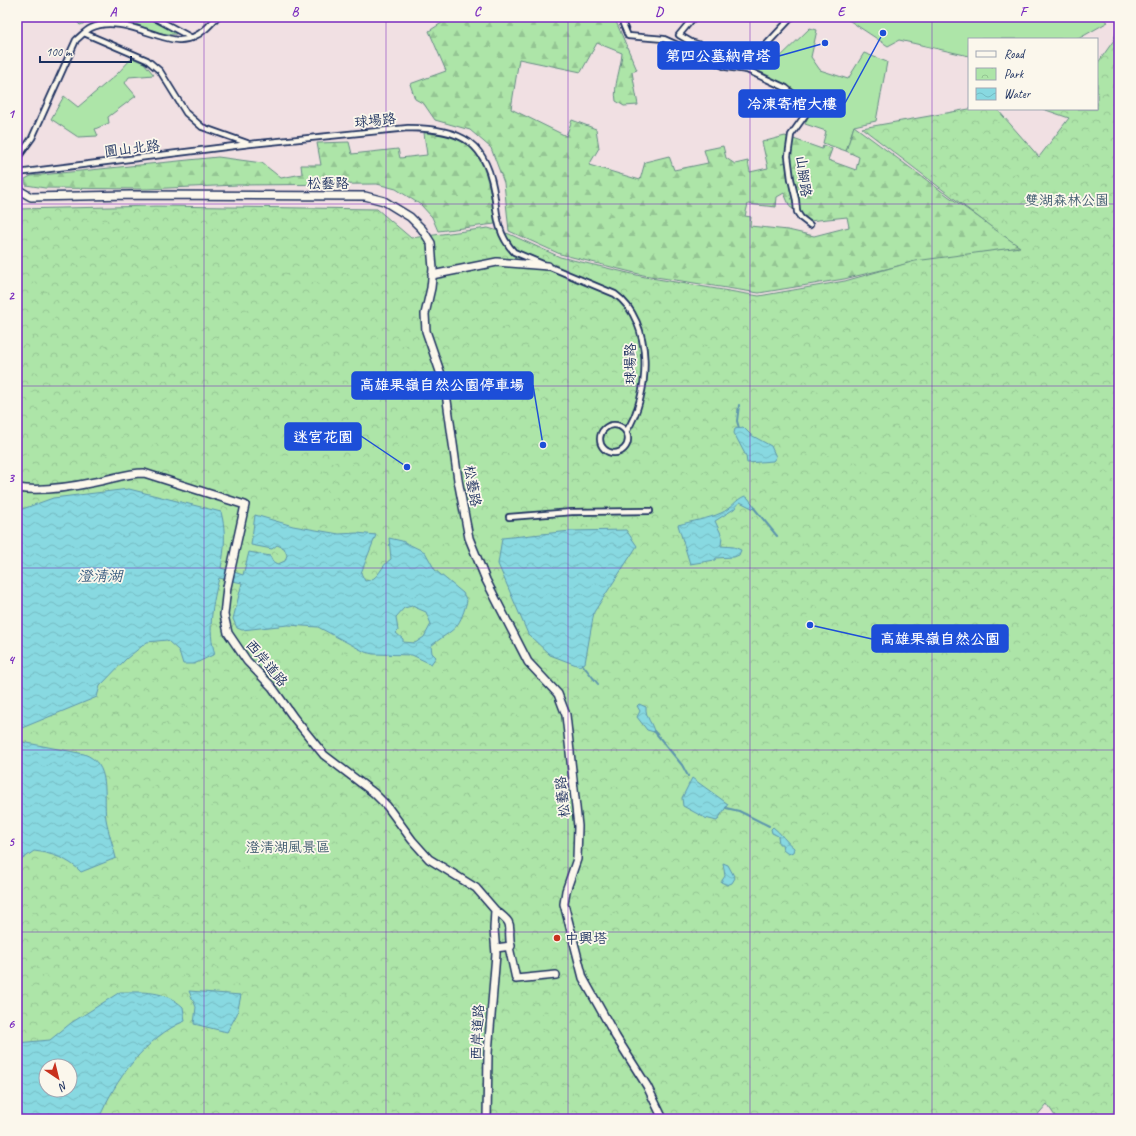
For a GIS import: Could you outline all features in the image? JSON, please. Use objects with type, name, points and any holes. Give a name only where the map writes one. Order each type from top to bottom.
[{"type":"street","points":[[153,17],[192,38]]},
{"type":"street","points":[[17,159],[32,138],[76,40],[84,33],[92,28],[106,24],[126,26],[178,41],[192,38],[206,29],[217,17]]},
{"type":"street","name":"山腳路","points":[[624,17],[622,24],[628,36],[664,39],[726,67],[747,70],[776,82],[801,100],[808,111],[791,135],[788,156],[790,179],[796,200],[797,212],[810,224]]},
{"type":"street","points":[[694,17],[679,35],[691,42],[732,55],[765,46],[792,17]]},
{"type":"street","name":"球場路","points":[[84,33],[147,60],[160,71],[186,113],[202,127],[250,144],[408,128],[431,128],[460,136],[472,142],[488,168],[494,188],[499,227],[506,244],[514,252],[615,294],[625,301],[638,323],[644,356],[643,375],[636,414],[626,432],[628,436],[627,445],[621,452],[608,452],[600,442],[602,432],[609,426],[619,426],[626,432]]},
{"type":"street","name":"圓山北路","points":[[17,173],[250,144]]},
{"type":"street","name":"松藝路","points":[[17,189],[31,197],[130,195],[365,196],[384,201],[410,216],[422,229],[431,243],[432,256],[432,275],[426,314],[426,332],[445,386],[458,480],[469,538],[486,580],[528,662],[558,694],[566,715],[578,826],[577,859],[566,891],[564,904],[583,978],[616,1037],[647,1086],[662,1119]]},
{"type":"street","points":[[428,303],[432,256]]},
{"type":"street","points":[[432,275],[497,262],[548,266]]},
{"type":"street","name":"西岸道路","points":[[17,488],[28,490],[95,482],[131,473],[144,473],[245,505],[227,587],[224,615],[228,633],[247,661],[272,687],[294,718],[324,755],[374,793],[387,806],[412,840],[429,859],[476,888],[495,910],[504,917],[510,926],[511,946],[509,946],[516,979],[556,975]]},
{"type":"street","points":[[509,517],[572,512],[650,511]]},
{"type":"street","name":"西岸道路","points":[[487,1119],[488,1053],[496,948],[494,929],[495,910]]},
{"type":"street","points":[[496,948],[509,946]]},
{"type":"green space","points":[[72,17],[146,17],[160,22],[176,32],[176,34],[156,32],[130,22],[112,18],[101,19],[80,25]]},
{"type":"green space","points":[[451,17],[614,17],[637,70],[632,72],[638,105],[624,106],[616,101],[616,83],[622,53],[597,43],[581,72],[519,59],[511,109],[566,136],[572,120],[596,129],[599,148],[589,165],[640,180],[645,162],[669,156],[674,170],[708,163],[704,150],[723,146],[726,158],[735,164],[748,161],[750,172],[768,168],[762,142],[785,136],[822,149],[823,145],[832,149],[828,160],[856,170],[859,157],[846,151],[854,126],[948,196],[1021,247],[911,263],[844,279],[759,293],[643,275],[560,254],[509,231],[504,183],[491,148],[470,130],[435,120],[424,104],[415,99],[410,84],[446,71],[429,31]],"holes":[[[789,161],[799,214],[809,221],[847,217],[849,227],[814,236],[788,230],[750,226],[751,217],[745,216],[748,204],[776,207],[777,197],[784,193],[790,207],[796,211],[788,162],[782,163]]]},
{"type":"green space","points":[[844,17],[1101,17],[1108,22],[1080,38],[968,38],[968,56],[899,40],[888,46]]},
{"type":"green space","points":[[1119,21],[1119,1119],[1057,1119],[1047,1104],[1034,1119],[17,1119],[17,209],[156,206],[377,209],[411,238],[488,228],[509,234],[560,257],[645,277],[759,296],[845,281],[915,261],[1020,247],[990,226],[862,128],[968,109],[998,110],[1039,157],[1069,118],[1046,110],[1098,110],[1098,63],[1114,40]]},
{"type":"green space","points":[[810,28],[817,30],[811,57],[820,70],[848,79],[864,53],[887,62],[876,121],[854,126],[846,151],[823,143],[826,131],[805,124],[811,110],[806,102],[788,86],[759,71],[758,67],[763,63],[775,62]]},
{"type":"green space","points":[[132,58],[144,63],[154,75],[129,77],[125,83],[136,96],[108,117],[109,123],[95,129],[98,136],[78,137],[51,119],[64,96],[78,107],[117,74]]},
{"type":"green space","points":[[424,133],[444,135],[455,138],[466,144],[475,153],[486,175],[495,224],[438,231],[432,217],[421,205],[396,189],[377,184],[237,185],[147,189],[45,188],[26,185],[25,179],[31,176],[218,157],[262,163],[281,178],[302,174],[301,165],[321,165],[317,143],[349,142],[352,154],[398,149],[400,158],[427,155]]},
{"type":"water","points":[[743,427],[751,435],[771,446],[776,457],[773,461],[747,463],[746,456],[734,433],[735,429]]},
{"type":"water","name":"澄清湖","points":[[129,489],[221,512],[224,526],[224,540],[221,568],[243,575],[249,552],[270,556],[273,562],[278,564],[285,561],[287,555],[284,548],[277,545],[272,549],[251,545],[255,515],[293,526],[339,534],[357,533],[376,535],[361,573],[365,581],[374,578],[391,559],[389,538],[402,541],[425,552],[435,570],[463,593],[467,601],[458,624],[431,646],[432,653],[436,657],[431,664],[412,655],[373,654],[365,652],[318,627],[288,625],[242,630],[237,628],[233,619],[242,583],[219,578],[213,606],[211,626],[211,635],[215,654],[194,664],[183,664],[179,651],[167,640],[147,642],[126,659],[100,686],[97,697],[17,730],[17,511],[53,498]],"holes":[[[412,606],[426,612],[431,624],[424,637],[415,643],[403,642],[403,639],[396,633],[398,631],[396,617],[404,608]]]},
{"type":"water","points":[[745,496],[755,507],[754,509],[740,502],[734,509],[715,521],[722,536],[721,546],[734,547],[741,550],[739,555],[734,557],[716,558],[715,560],[690,564],[678,525],[721,513]]},
{"type":"water","points":[[626,530],[637,546],[594,612],[585,663],[579,666],[550,655],[528,634],[498,564],[502,538],[571,531]]},
{"type":"water","points":[[639,704],[646,707],[646,711],[654,732],[647,730],[637,717],[640,711],[637,706]]},
{"type":"water","points":[[17,741],[84,754],[93,759],[99,765],[104,781],[106,819],[116,858],[81,872],[76,867],[59,857],[34,851],[17,863]]},
{"type":"water","points":[[692,778],[728,804],[717,821],[705,818],[683,806],[682,798]]},
{"type":"water","points":[[773,827],[794,848],[793,852],[788,854],[783,850],[782,844],[779,844],[778,836],[772,833],[771,829]]},
{"type":"water","points":[[723,863],[728,865],[735,878],[732,883],[727,885],[721,882],[725,876]]},
{"type":"water","points":[[189,991],[241,995],[237,1014],[227,1032],[194,1024],[196,1007]]},
{"type":"water","points":[[120,992],[153,993],[169,997],[183,1007],[185,1021],[158,1037],[133,1061],[113,1090],[99,1119],[17,1119],[17,1043],[50,1040],[71,1023]]},
{"type":"waterway","points":[[739,405],[737,421],[739,428]]},
{"type":"waterway","points":[[754,508],[777,536]]},
{"type":"waterway","points":[[582,664],[598,684]]},
{"type":"waterway","points":[[654,731],[682,765],[688,776]]},
{"type":"waterway","points":[[726,808],[739,811],[769,826]]},
{"type":"place","name":"冷凍寄棺大樓","points":[[883,33]]},
{"type":"place","name":"第四公墓納骨塔","points":[[825,43]]},
{"type":"place","name":"高雄果嶺自然公園停車場","points":[[543,445]]},
{"type":"place","name":"迷宮花園","points":[[407,467]]},
{"type":"place","name":"高雄果嶺自然公園","points":[[810,625]]},
{"type":"place","name":"中興塔","points":[[557,938]]},
{"type":"park label","name":"雙湖森林公園","points":[[1067,200]]},
{"type":"park label","name":"澄清湖風景區","points":[[288,847]]}]
